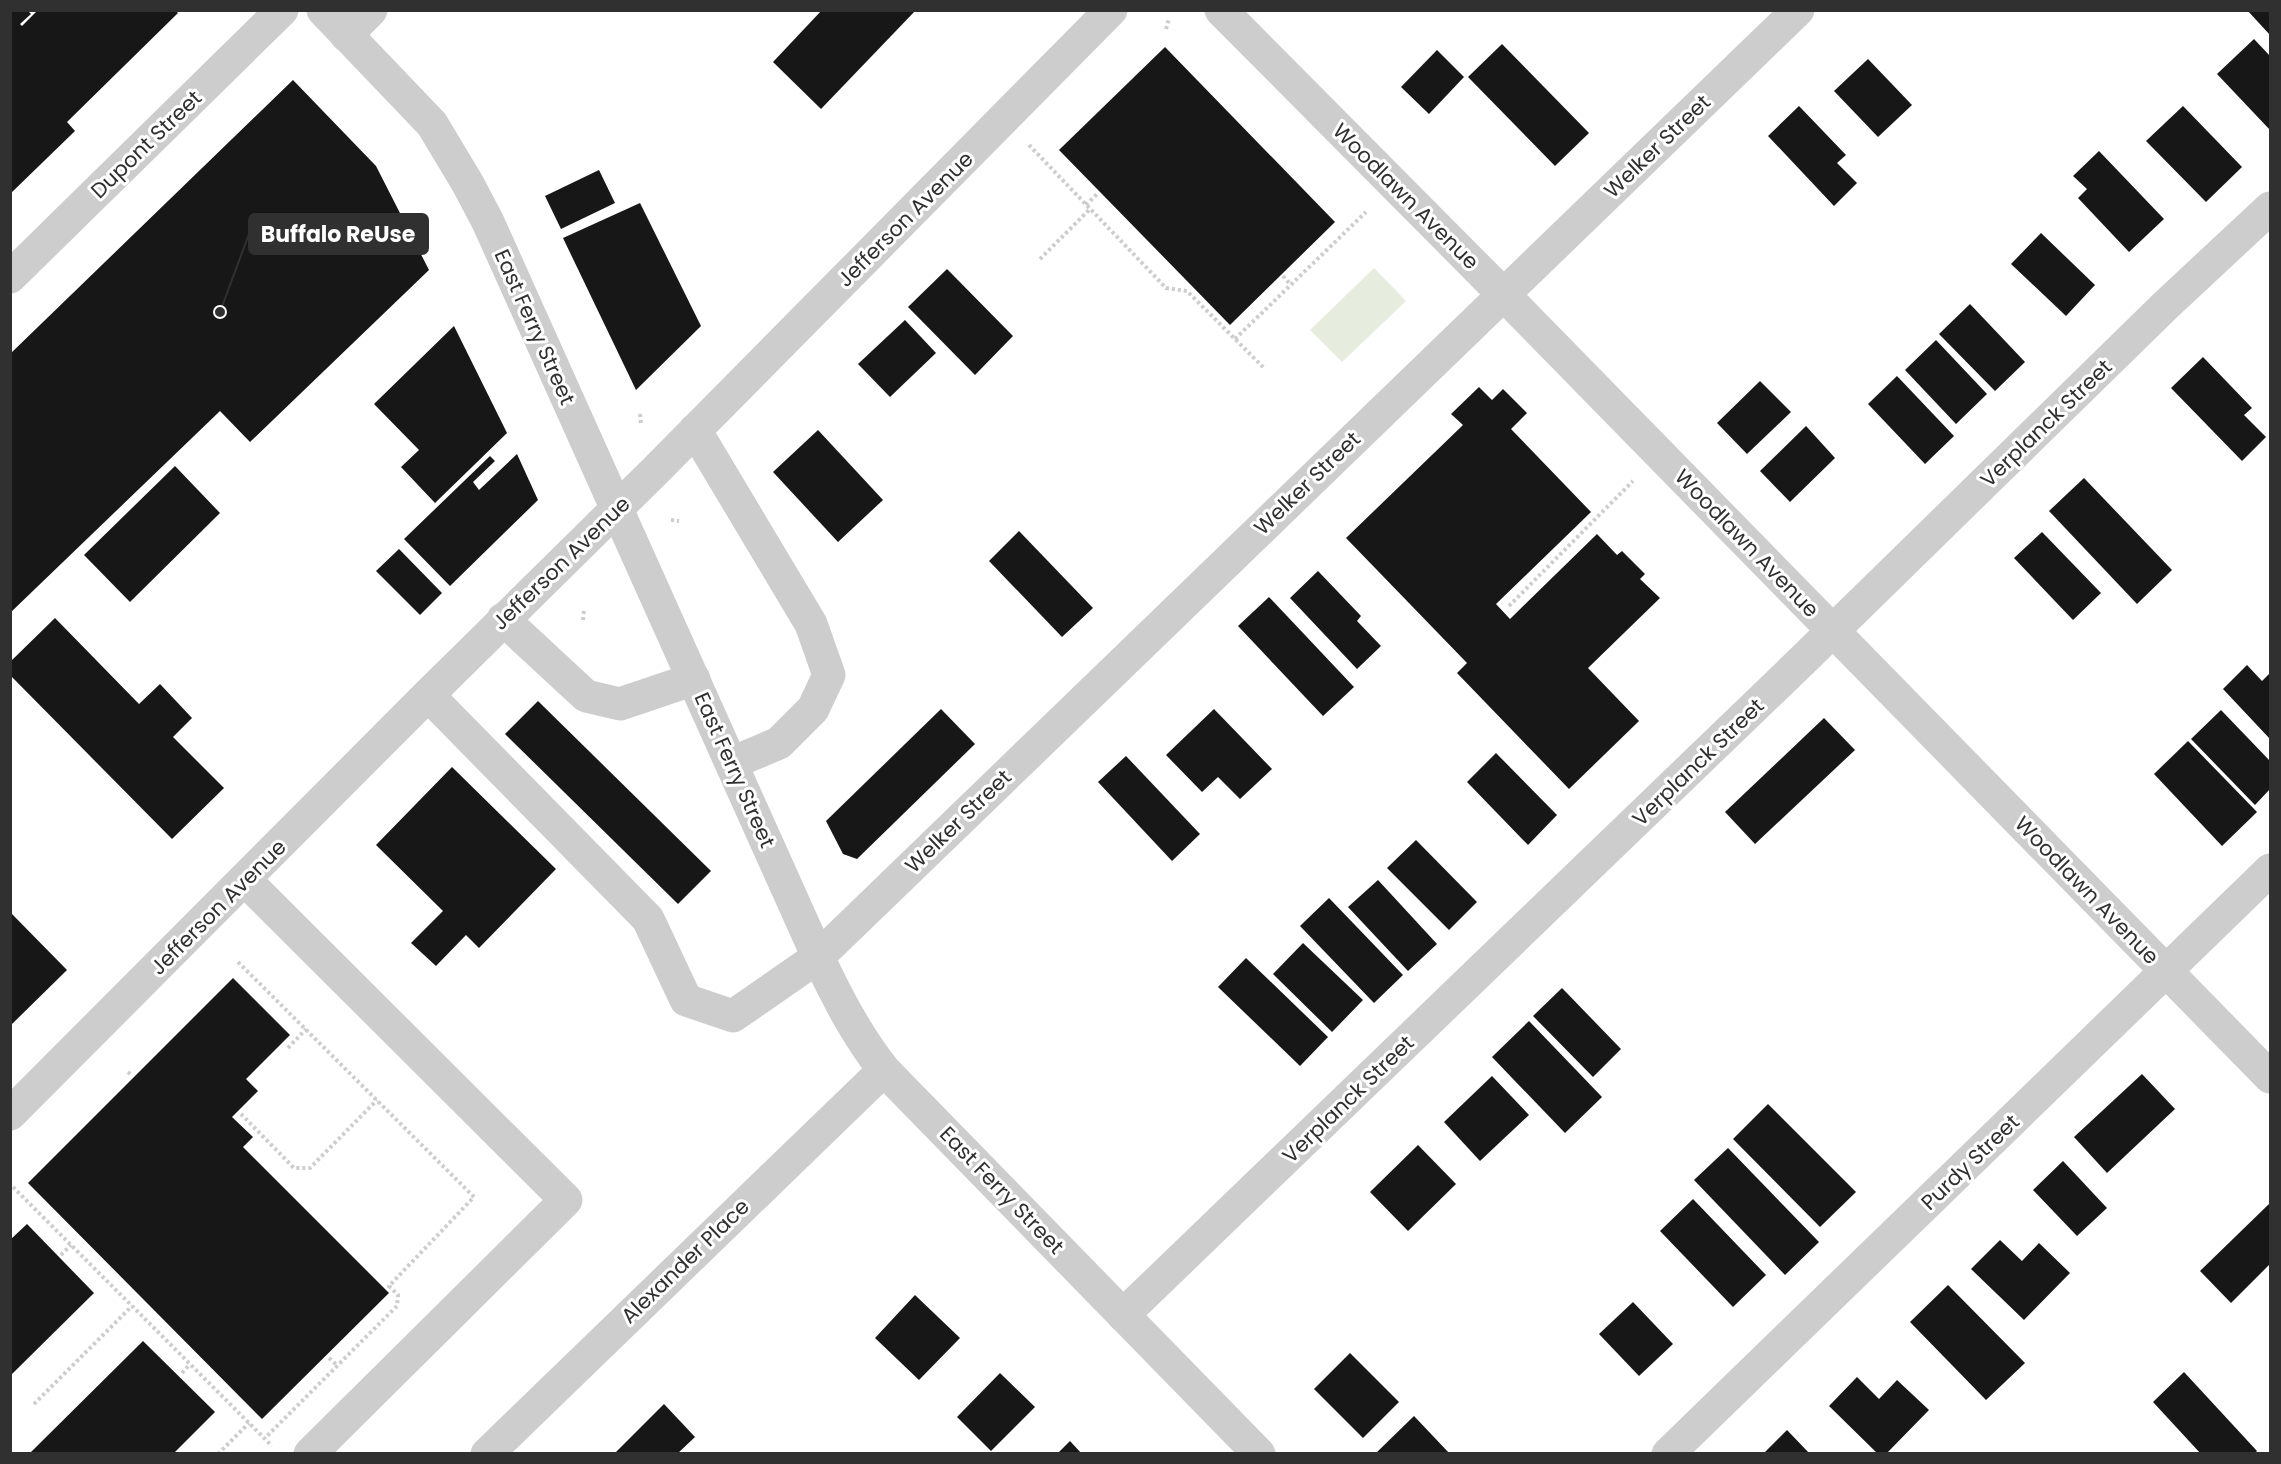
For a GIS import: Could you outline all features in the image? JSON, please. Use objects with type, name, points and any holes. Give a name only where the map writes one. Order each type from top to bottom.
[{"type":"street","name":"Dupont Street","points":[[10,277],[282,10]]},
{"type":"street","name":"East Ferry Street","points":[[323,10],[432,124],[488,222],[818,957],[861,1041],[884,1070],[1259,1454]]},
{"type":"street","points":[[346,35],[371,10]]},
{"type":"street","name":"Jefferson Avenue","points":[[10,1114],[695,430],[1111,10]]},
{"type":"street","name":"Woodlawn Avenue","points":[[1221,10],[2271,1077]]},
{"type":"street","name":"Welker Street","points":[[428,695],[648,919],[686,1000],[734,1016],[818,957],[1798,10]]},
{"type":"street","name":"Verplanck Street","points":[[1123,1315],[1833,631],[2166,305],[2271,208]]},
{"type":"street","points":[[695,430],[812,624],[829,675],[813,709],[778,743],[732,763]]},
{"type":"street","points":[[503,620],[586,696],[620,704],[694,679]]},
{"type":"street","name":"Purdy Street","points":[[1668,1454],[2271,870]]},
{"type":"street","points":[[245,880],[566,1200],[310,1454]]},
{"type":"street","name":"Alexander Place","points":[[487,1454],[884,1070]]},
{"type":"path","points":[[1166,29],[1169,19]]},
{"type":"path","points":[[1029,146],[1167,288],[1187,291],[1265,369]]},
{"type":"path","points":[[1040,259],[1088,207],[1096,194]]},
{"type":"path","points":[[1235,339],[1360,217]]},
{"type":"path","points":[[1283,276],[1291,285]]},
{"type":"path","points":[[640,414],[642,424]]},
{"type":"path","points":[[1509,606],[1629,486]]},
{"type":"path","points":[[671,520],[679,521]]},
{"type":"path","points":[[583,620],[584,610]]},
{"type":"path","points":[[238,962],[474,1197],[389,1286],[398,1295],[396,1306],[265,1438]]},
{"type":"path","points":[[288,1048],[306,1029]]},
{"type":"path","points":[[241,1114],[294,1168],[310,1168],[377,1100]]},
{"type":"path","points":[[13,1187],[273,1447]]},
{"type":"path","points":[[61,1255],[71,1245]]},
{"type":"path","points":[[34,1404],[132,1306]]},
{"type":"path","points":[[329,1358],[337,1366]]},
{"type":"path","points":[[182,1373],[190,1364]]},
{"type":"path","points":[[218,1454],[249,1423]]},
{"type":"shaded area","points":[[1374,268],[1406,301],[1342,362],[1310,330]]},
{"type":"building","points":[[10,10],[27,10],[31,14],[20,24],[22,26],[38,10],[175,10],[178,13],[67,122],[75,131],[10,194]]},
{"type":"building","points":[[822,10],[916,10],[821,109],[773,62]]},
{"type":"building","points":[[2247,10],[2270,10],[2270,35]]},
{"type":"building","points":[[2254,39],[2270,56],[2270,130],[2217,74]]},
{"type":"building","points":[[1502,44],[1589,133],[1555,166],[1468,77]]},
{"type":"building","points":[[1165,47],[1335,222],[1230,325],[1059,150]]},
{"type":"building","points":[[1437,50],[1464,77],[1429,114],[1401,87]]},
{"type":"building","points":[[1868,59],[1912,105],[1878,137],[1834,91]]},
{"type":"building","points":[[293,80],[376,166],[429,270],[250,442],[220,411],[10,613],[10,354]]},
{"type":"building","points":[[1799,106],[1846,155],[1837,163],[1857,183],[1834,206],[1768,136]]},
{"type":"building","points":[[2183,106],[2242,167],[2206,202],[2146,141]]},
{"type":"building","points":[[2099,151],[2164,219],[2129,252],[2078,198],[2087,189],[2073,176]]},
{"type":"building","points":[[599,170],[615,203],[561,229],[545,196]]},
{"type":"building","points":[[640,203],[701,326],[636,390],[563,238]]},
{"type":"building","points":[[2041,233],[2095,285],[2066,316],[2011,264]]},
{"type":"building","points":[[947,269],[1013,336],[975,375],[908,307]]},
{"type":"building","points":[[1970,304],[2025,362],[1995,391],[1939,334]]},
{"type":"building","points":[[905,320],[936,353],[890,397],[858,364]]},
{"type":"building","points":[[454,326],[507,433],[435,503],[401,467],[419,450],[374,404]]},
{"type":"building","points":[[1936,340],[1987,394],[1956,424],[1905,370]]},
{"type":"building","points":[[2203,357],[2252,408],[2244,415],[2266,437],[2242,461],[2171,388]]},
{"type":"building","points":[[1897,376],[1954,436],[1925,464],[1868,404]]},
{"type":"building","points":[[1760,381],[1791,412],[1747,454],[1717,423]]},
{"type":"building","points":[[1479,387],[1492,400],[1503,389],[1527,413],[1511,429],[1591,512],[1496,604],[1510,619],[1597,534],[1617,555],[1622,551],[1645,574],[1640,579],[1660,598],[1588,668],[1639,721],[1569,789],[1457,673],[1467,663],[1346,538],[1463,425],[1451,414]]},
{"type":"building","points":[[1806,426],[1835,458],[1790,502],[1760,471]]},
{"type":"building","points":[[818,430],[883,500],[838,542],[773,472]]},
{"type":"building","points":[[517,454],[538,500],[450,586],[404,539],[490,456],[495,461],[473,482],[479,490]]},
{"type":"building","points":[[175,466],[220,513],[130,602],[84,555]]},
{"type":"building","points":[[2084,478],[2172,570],[2137,604],[2049,511]]},
{"type":"building","points":[[1019,531],[1093,608],[1062,637],[989,561]]},
{"type":"building","points":[[2042,532],[2101,593],[2073,620],[2014,558]]},
{"type":"building","points":[[399,549],[442,593],[420,615],[376,571]]},
{"type":"building","points":[[1318,571],[1361,616],[1357,621],[1381,646],[1357,669],[1290,598]]},
{"type":"building","points":[[1269,597],[1354,687],[1323,716],[1238,626]]},
{"type":"building","points":[[55,618],[139,704],[160,684],[192,718],[173,737],[224,788],[172,839],[10,675],[10,662]]},
{"type":"building","points":[[2247,665],[2262,681],[2270,675],[2270,739],[2223,689]]},
{"type":"building","points":[[538,701],[711,871],[678,904],[505,734]]},
{"type":"building","points":[[941,709],[975,744],[857,859],[843,854],[826,821]]},
{"type":"building","points":[[1214,709],[1272,769],[1240,799],[1218,777],[1202,792],[1166,755]]},
{"type":"building","points":[[2221,710],[2270,761],[2270,789],[2255,805],[2191,739]]},
{"type":"building","points":[[1824,718],[1855,750],[1755,844],[1725,812]]},
{"type":"building","points":[[2188,741],[2257,812],[2222,846],[2154,774]]},
{"type":"building","points":[[1496,753],[1557,815],[1528,845],[1467,782]]},
{"type":"building","points":[[1126,756],[1200,834],[1172,861],[1098,782]]},
{"type":"building","points":[[452,767],[556,869],[479,948],[466,935],[436,966],[411,943],[443,911],[376,845]]},
{"type":"building","points":[[1416,840],[1477,902],[1449,930],[1387,868]]},
{"type":"building","points":[[1378,880],[1437,944],[1408,971],[1348,907]]},
{"type":"building","points":[[1329,898],[1403,975],[1374,1003],[1300,926]]},
{"type":"building","points":[[10,912],[67,970],[10,1026]]},
{"type":"building","points":[[1303,943],[1363,1000],[1332,1032],[1273,974]]},
{"type":"building","points":[[1246,958],[1328,1037],[1300,1066],[1218,987]]},
{"type":"building","points":[[233,978],[290,1035],[246,1079],[258,1091],[232,1117],[253,1137],[243,1147],[389,1293],[262,1419],[28,1183]]},
{"type":"building","points":[[1562,988],[1621,1049],[1593,1077],[1533,1016]]},
{"type":"building","points":[[1529,1021],[1602,1097],[1565,1133],[1492,1057]]},
{"type":"building","points":[[2142,1074],[2175,1109],[2107,1173],[2074,1137]]},
{"type":"building","points":[[1492,1076],[1529,1115],[1480,1161],[1444,1122]]},
{"type":"building","points":[[1768,1104],[1856,1192],[1820,1227],[1733,1139]]},
{"type":"building","points":[[1418,1145],[1456,1184],[1408,1231],[1370,1192]]},
{"type":"building","points":[[1728,1148],[1819,1242],[1785,1275],[1694,1180]]},
{"type":"building","points":[[2063,1161],[2107,1208],[2077,1236],[2033,1190]]},
{"type":"building","points":[[1693,1199],[1766,1275],[1733,1307],[1660,1231]]},
{"type":"building","points":[[2270,1203],[2270,1264],[2231,1303],[2200,1271]]},
{"type":"building","points":[[27,1224],[94,1293],[10,1376],[10,1240]]},
{"type":"building","points":[[2000,1240],[2022,1261],[2039,1243],[2070,1273],[2024,1320],[1971,1269]]},
{"type":"building","points":[[1948,1285],[2025,1363],[1986,1400],[1910,1322]]},
{"type":"building","points":[[915,1295],[960,1338],[919,1380],[875,1338]]},
{"type":"building","points":[[1633,1302],[1673,1344],[1639,1376],[1599,1334]]},
{"type":"building","points":[[143,1341],[215,1412],[173,1454],[29,1454]]},
{"type":"building","points":[[1350,1353],[1399,1402],[1363,1438],[1314,1389]]},
{"type":"building","points":[[2184,1372],[2257,1451],[2254,1454],[2201,1454],[2153,1402]]},
{"type":"building","points":[[1000,1373],[1035,1407],[991,1451],[957,1417]]},
{"type":"building","points":[[1857,1377],[1879,1399],[1897,1380],[1929,1410],[1886,1454],[1878,1454],[1829,1406]]},
{"type":"building","points":[[664,1404],[695,1437],[677,1454],[614,1454]]},
{"type":"building","points":[[1414,1416],[1450,1454],[1375,1454]]},
{"type":"building","points":[[1787,1430],[1810,1454],[1763,1454]]},
{"type":"building","points":[[1070,1441],[1082,1454],[1057,1454]]},
{"type":"place","name":"Buffalo ReUse","points":[[220,312]]}]
